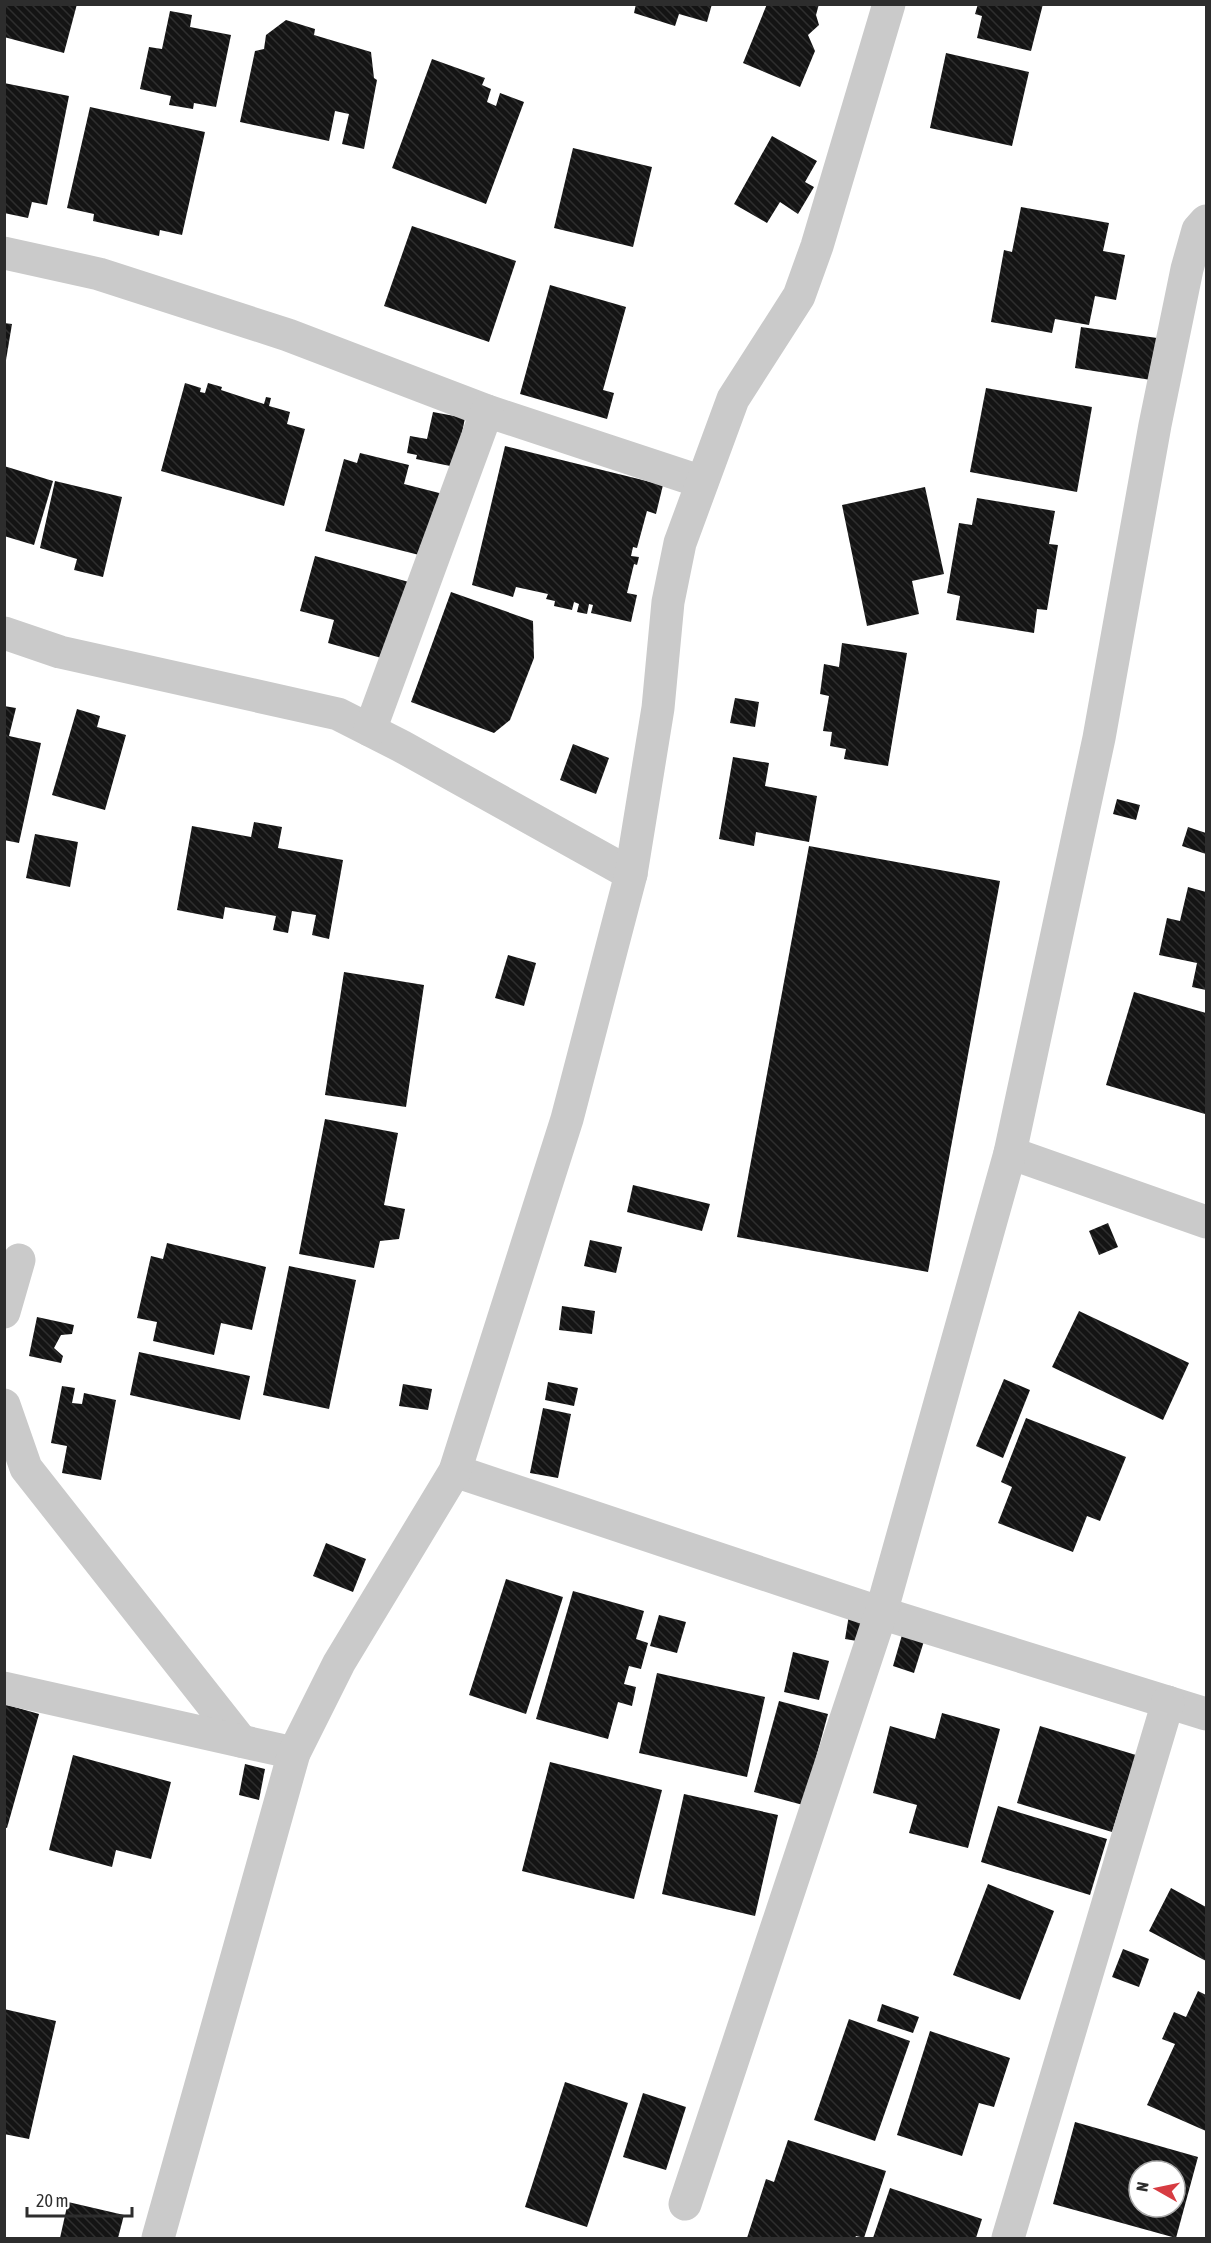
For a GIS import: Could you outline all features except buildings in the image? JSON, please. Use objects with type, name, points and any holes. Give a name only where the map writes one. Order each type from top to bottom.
[{"type":"street","points":[[158,2238],[294,1753],[339,1662],[455,1472],[567,1119],[631,874],[658,708],[668,602],[680,543],[733,399],[799,296],[817,246],[889,4]]},
{"type":"street","points":[[685,2204],[881,1613],[1010,1153],[1099,738],[1151,447],[1187,269],[1198,230],[1206,221]]},
{"type":"street","points":[[4,253],[99,274],[277,332],[487,411],[702,482]]},
{"type":"street","points":[[370,730],[487,411]]},
{"type":"street","points":[[4,633],[60,652],[338,714],[631,874]]},
{"type":"street","points":[[1010,1153],[1206,1222]]},
{"type":"street","points":[[4,1312],[19,1260]]},
{"type":"street","points":[[4,1405],[26,1468],[241,1741]]},
{"type":"street","points":[[455,1472],[881,1613],[1206,1714]]},
{"type":"street","points":[[4,1688],[294,1753]]},
{"type":"street","points":[[1008,2238],[1168,1702]]}]
